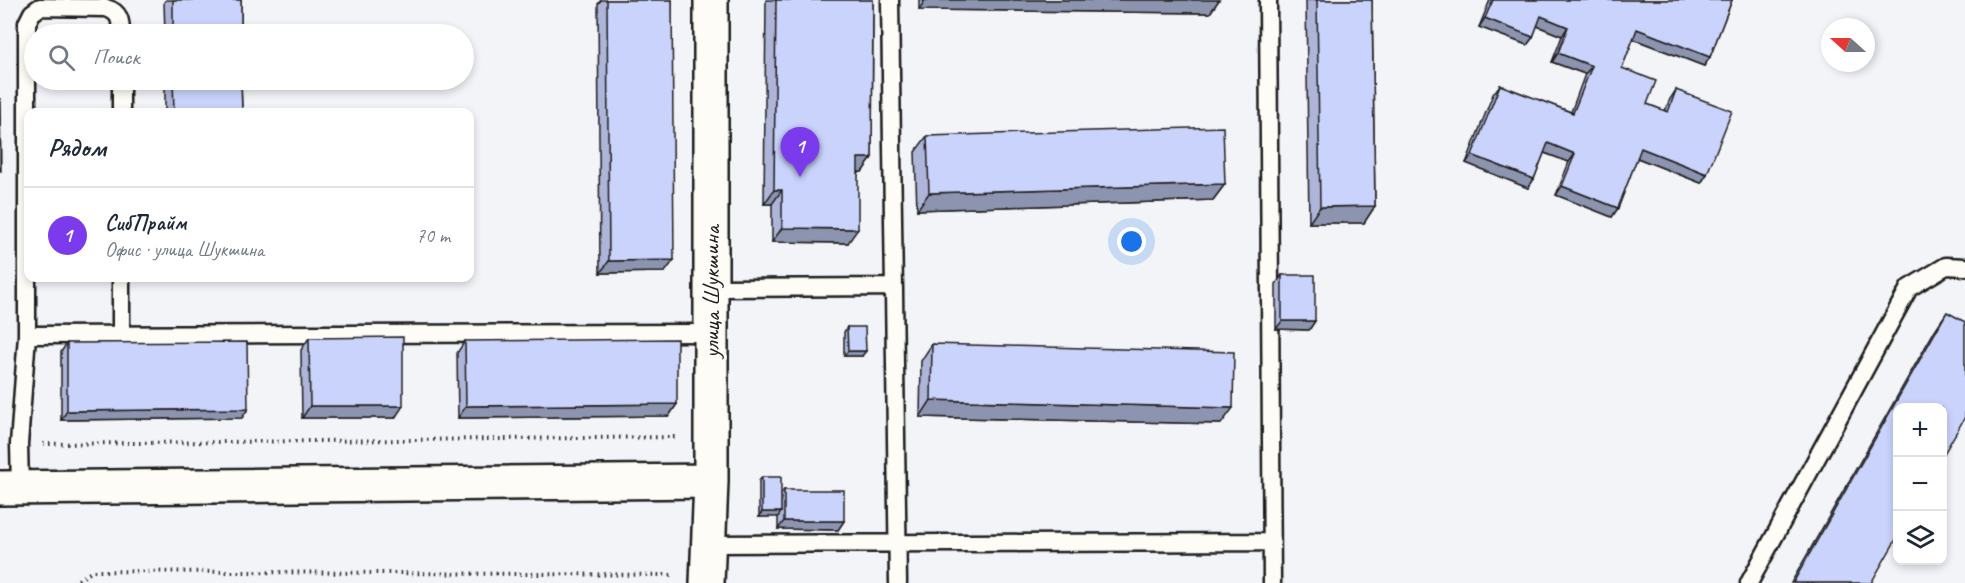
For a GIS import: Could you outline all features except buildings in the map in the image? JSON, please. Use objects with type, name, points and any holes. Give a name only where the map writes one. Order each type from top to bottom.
[{"type":"street","name":"улица Шукшина","points":[[707,568],[711,481],[711,0]]},
{"type":"street","points":[[10,488],[711,481]]},
{"type":"lane","points":[[890,0],[898,583]]},
{"type":"lane","points":[[1268,0],[1272,583]]},
{"type":"lane","points":[[27,24],[32,13],[40,7],[106,8],[115,10],[121,24]]},
{"type":"lane","points":[[27,90],[27,108]]},
{"type":"lane","points":[[121,90],[121,108]]},
{"type":"lane","points":[[1749,583],[1909,288],[1946,266],[1965,267]]},
{"type":"lane","points":[[10,488],[19,444],[27,334],[27,282]]},
{"type":"lane","points":[[121,282],[121,334]]},
{"type":"lane","points":[[711,288],[894,288]]},
{"type":"lane","points":[[27,334],[711,333]]},
{"type":"lane","points":[[707,568],[898,543],[1271,542]]},
{"type":"path","points":[[19,444],[711,437]]},
{"type":"path","points":[[72,583],[93,572],[707,568]]},
{"type":"place","name":"СибПрайм","points":[[800,177]]}]
